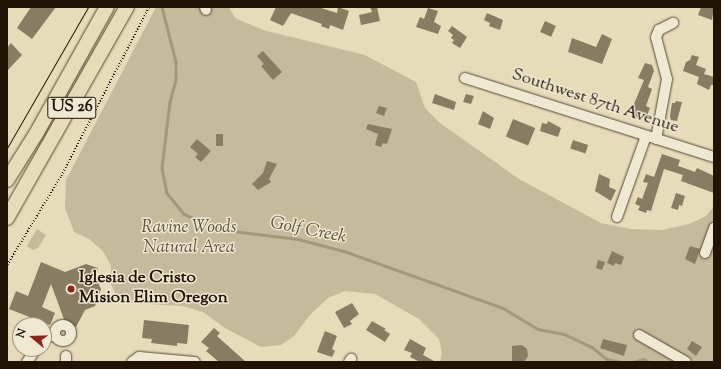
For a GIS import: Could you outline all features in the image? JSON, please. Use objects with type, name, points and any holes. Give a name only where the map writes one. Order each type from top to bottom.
[{"type":"highway","name":"US 26","points":[[7,180],[36,134],[107,7]]},
{"type":"highway","name":"US 26","points":[[7,218],[127,7]]},
{"type":"street","points":[[656,139],[667,79],[656,37],[659,30],[673,23]]},
{"type":"street","name":"Southwest 87th Avenue","points":[[465,78],[714,157]]},
{"type":"street","points":[[617,217],[646,136]]},
{"type":"street","points":[[705,253],[714,228]]},
{"type":"street","points":[[639,336],[686,362]]},
{"type":"street","points":[[132,362],[139,357],[195,362]]},
{"type":"path","points":[[7,265],[60,176],[149,7]]},
{"type":"green space","name":"Ravine Woods Natural Area","points":[[156,7],[229,7],[235,18],[263,30],[365,55],[416,82],[425,108],[440,123],[519,179],[601,223],[631,229],[662,230],[689,224],[706,216],[714,206],[714,362],[440,362],[442,353],[439,339],[419,319],[375,294],[345,291],[328,298],[310,315],[294,336],[281,345],[261,347],[225,328],[203,312],[183,306],[131,303],[117,297],[111,284],[111,266],[103,251],[89,239],[74,232],[65,208],[66,180]]},
{"type":"green space","points":[[37,229],[46,235],[38,248],[33,250],[27,246]]},
{"type":"building","points":[[31,7],[56,7],[32,39],[17,28]]},
{"type":"building","points":[[276,7],[318,7],[337,13],[338,7],[349,11],[343,30],[330,25],[329,29],[321,26],[322,24],[291,13],[283,26],[270,20]]},
{"type":"building","points":[[370,7],[377,7],[380,21],[361,25],[359,15],[372,12]]},
{"type":"building","points":[[701,7],[714,7],[712,20],[698,15]]},
{"type":"building","points":[[428,8],[438,11],[434,22],[441,26],[438,34],[416,27],[420,17],[424,19]]},
{"type":"building","points":[[487,13],[503,20],[500,30],[489,26],[490,23],[484,20]]},
{"type":"building","points":[[545,21],[556,26],[551,37],[540,32]]},
{"type":"building","points":[[452,26],[467,37],[460,48],[452,43],[454,40],[451,38],[453,35],[448,31]]},
{"type":"building","points":[[602,34],[612,39],[602,64],[568,52],[572,38],[596,47]]},
{"type":"building","points":[[11,43],[22,55],[7,71],[7,48]]},
{"type":"building","points":[[263,51],[282,72],[273,80],[261,66],[264,64],[257,56]]},
{"type":"building","points":[[692,55],[699,57],[696,65],[706,69],[704,74],[714,77],[714,85],[711,85],[709,90],[697,84],[699,77],[683,71],[686,62],[690,60]]},
{"type":"building","points":[[645,63],[652,65],[654,71],[648,87],[652,89],[646,106],[650,108],[647,116],[643,115],[641,119],[631,115],[631,111],[644,80],[638,78]]},
{"type":"building","points":[[435,94],[456,102],[454,110],[432,103]]},
{"type":"building","points":[[466,94],[474,96],[471,104],[463,102]]},
{"type":"building","points":[[676,101],[682,102],[677,121],[671,120],[670,116],[672,103],[675,103]]},
{"type":"building","points":[[379,106],[387,108],[384,116],[376,113]]},
{"type":"building","points":[[483,111],[494,118],[490,129],[478,124]]},
{"type":"building","points":[[513,119],[535,128],[528,146],[506,137]]},
{"type":"building","points":[[548,121],[561,128],[558,137],[540,131],[542,123],[547,124]]},
{"type":"building","points":[[368,124],[392,129],[387,144],[383,143],[381,147],[375,145],[378,134],[366,129]]},
{"type":"building","points":[[216,134],[223,134],[223,146],[216,146]]},
{"type":"building","points":[[197,139],[211,151],[201,162],[195,157],[198,154],[190,147]]},
{"type":"building","points":[[573,140],[588,145],[585,154],[570,149]]},
{"type":"building","points":[[662,154],[680,160],[678,166],[695,172],[697,168],[714,176],[714,193],[681,181],[683,175],[664,169],[651,211],[647,210],[646,213],[638,210],[640,206],[635,204],[638,197],[642,199],[648,183],[643,182],[646,174],[654,177]]},
{"type":"building","points":[[267,161],[277,164],[269,179],[271,182],[258,190],[252,184],[263,173]]},
{"type":"building","points":[[599,174],[610,179],[609,187],[616,190],[611,201],[595,191]]},
{"type":"building","points":[[676,193],[685,196],[682,206],[679,205],[678,210],[671,208]]},
{"type":"building","points":[[690,246],[700,249],[695,264],[685,259]]},
{"type":"building","points":[[612,251],[624,257],[621,265],[615,263],[614,266],[607,263]]},
{"type":"building","points":[[598,260],[605,262],[602,270],[596,268]]},
{"type":"building","points":[[41,262],[65,272],[86,264],[98,268],[96,278],[101,289],[95,306],[85,310],[76,327],[65,322],[51,284],[42,307],[55,313],[52,320],[52,317],[30,317],[9,309],[16,291],[28,296]]},
{"type":"building","points":[[352,303],[359,314],[350,321],[352,324],[344,328],[335,312]]},
{"type":"building","points":[[144,320],[189,325],[187,344],[177,343],[177,346],[151,343],[152,339],[142,338]]},
{"type":"building","points":[[372,321],[386,329],[384,330],[390,334],[385,342],[366,330]]},
{"type":"building","points":[[214,328],[220,333],[217,336],[246,362],[219,362],[206,351],[209,348],[201,342]]},
{"type":"building","points":[[325,331],[337,336],[332,349],[335,351],[332,357],[317,352]]},
{"type":"building","points":[[410,339],[426,348],[423,355],[436,362],[420,362],[410,357],[412,353],[404,350]]},
{"type":"building","points":[[603,339],[627,345],[624,356],[600,348]]},
{"type":"building","points":[[692,341],[702,347],[696,356],[687,349]]},
{"type":"building","points":[[522,345],[527,349],[528,356],[524,362],[512,362],[512,346]]},
{"type":"waterway","name":"Golf Creek","points":[[162,7],[176,62],[176,80],[170,102],[162,168],[167,193],[184,214],[208,225],[241,232],[298,239],[344,251],[503,308],[538,329],[564,334],[592,347],[607,359],[623,362]]},
{"type":"waterway","name":"Golf Creek","points":[[633,362],[644,359],[649,362]]},
{"type":"tram line","points":[[7,148],[88,7]]},
{"type":"place","name":"Iglesia de Cristo Mision Elim Oregon","points":[[71,289]]}]
